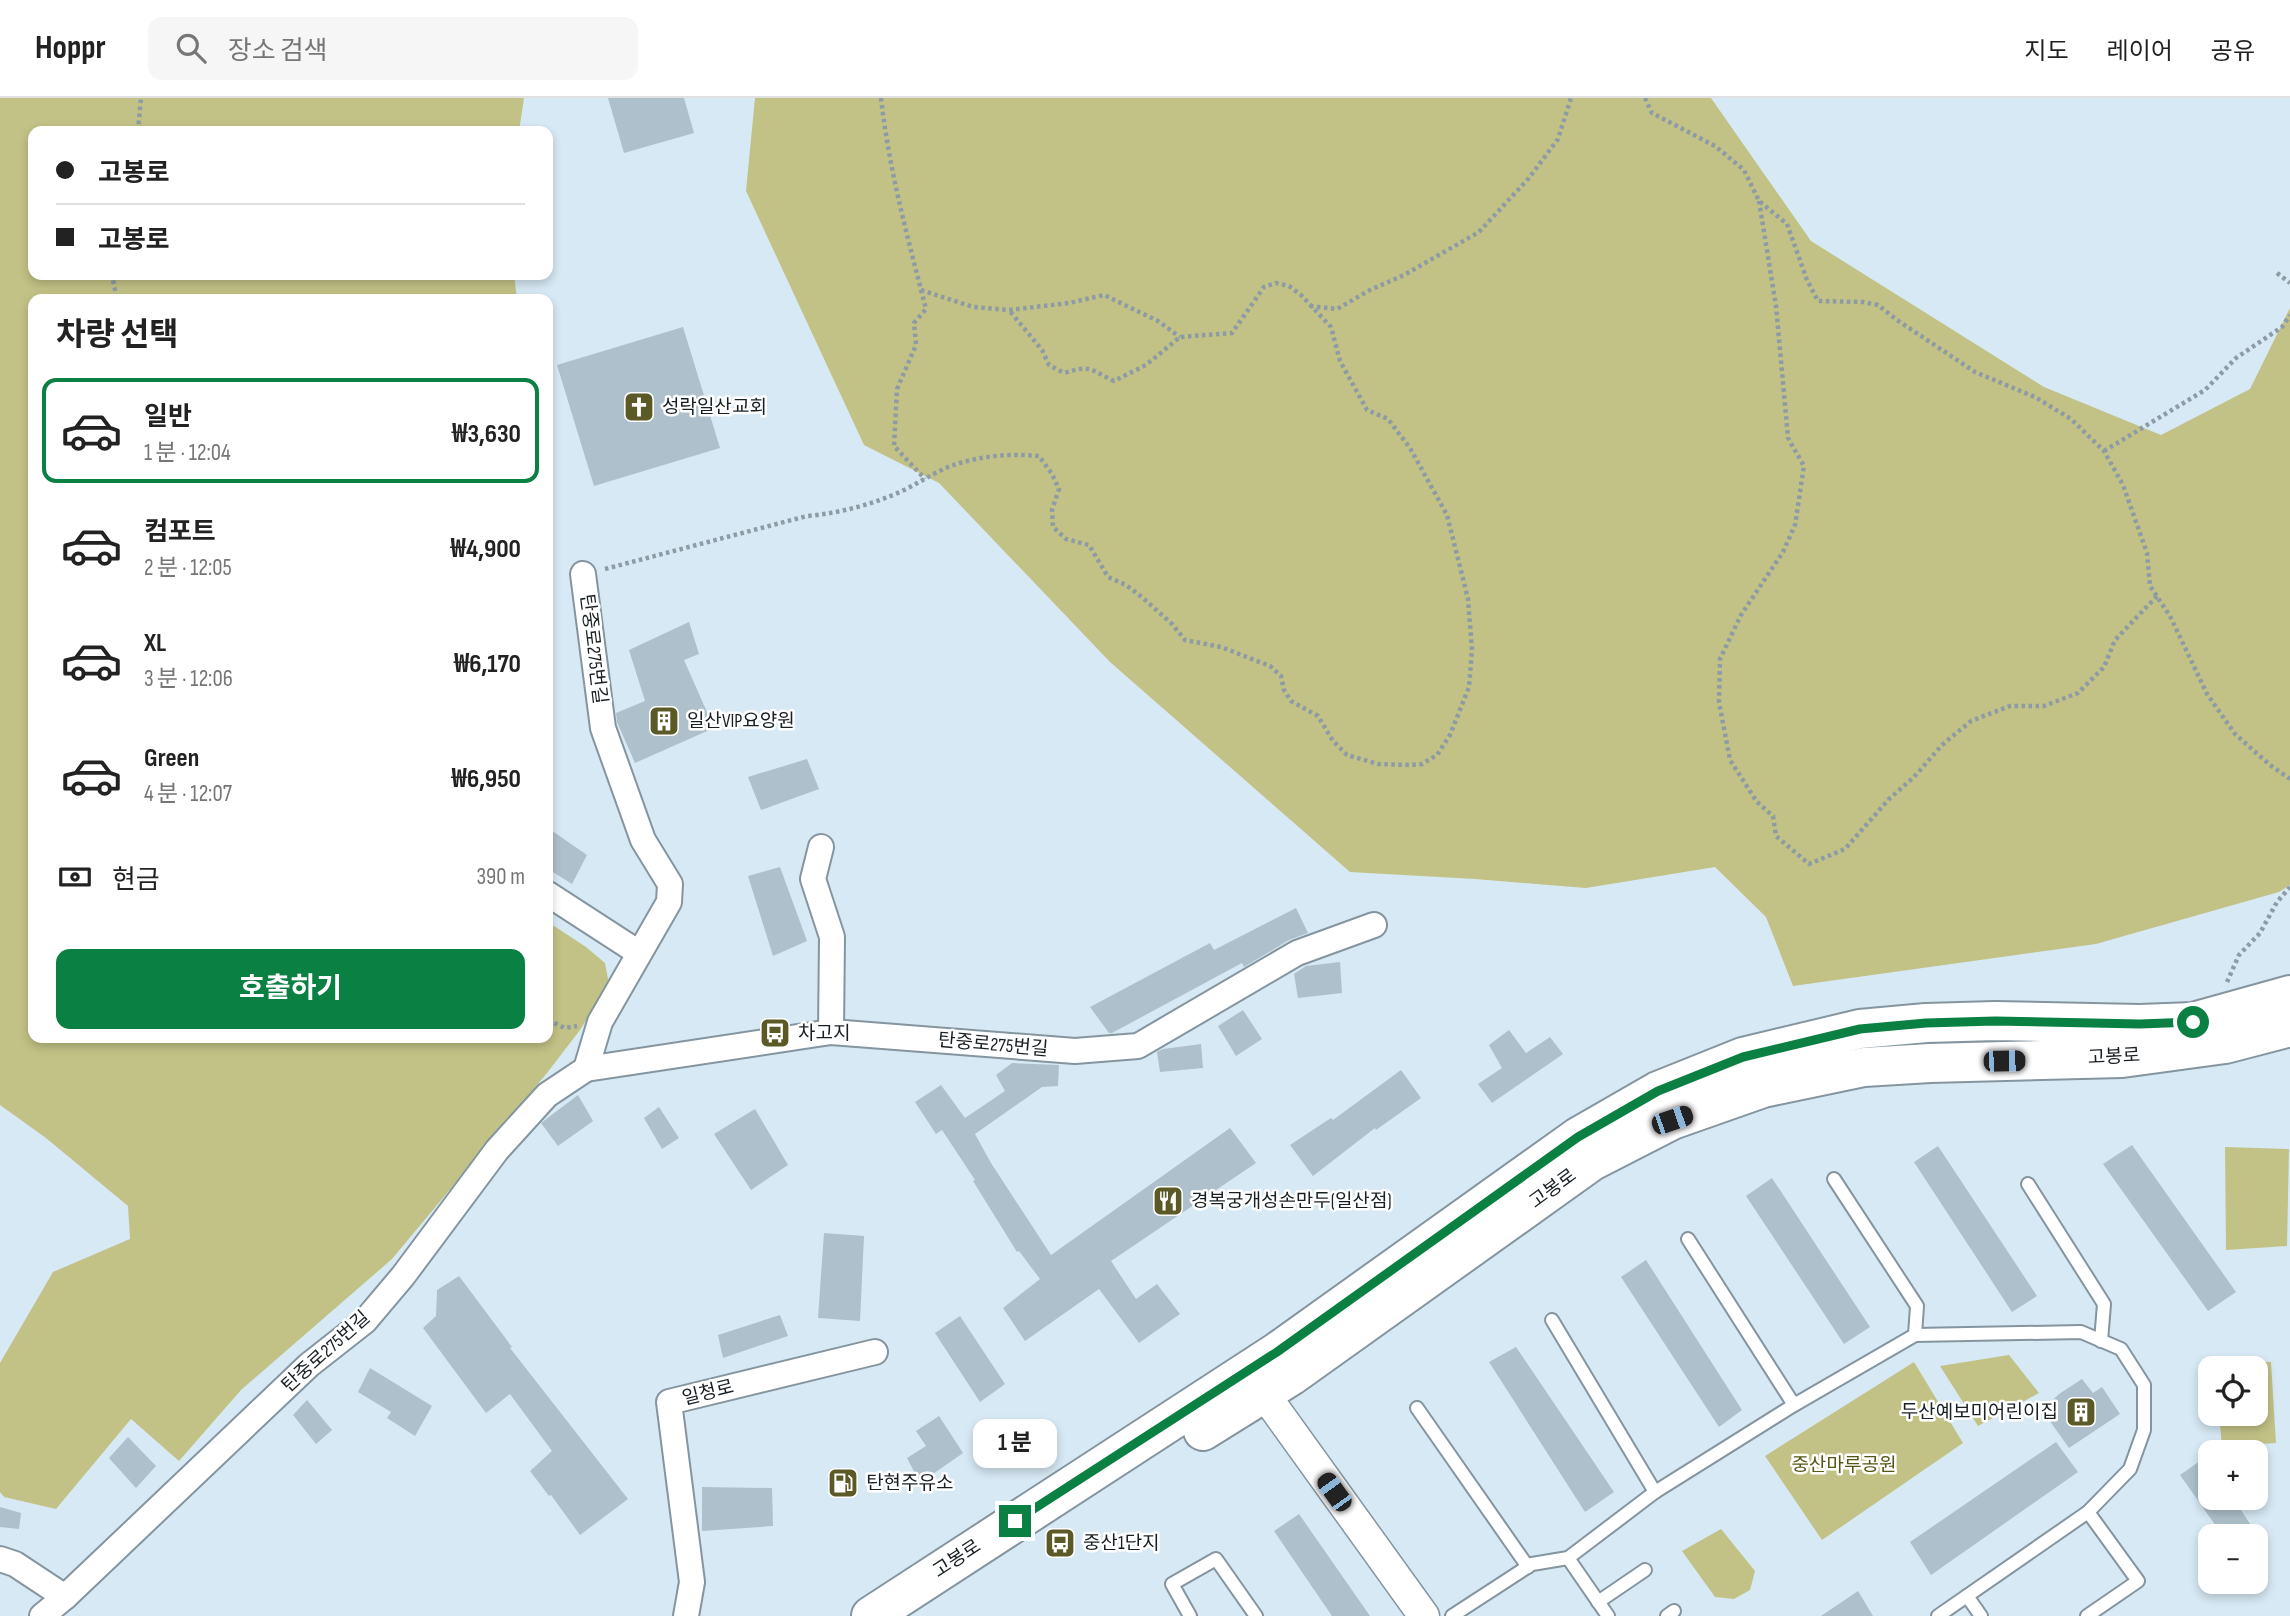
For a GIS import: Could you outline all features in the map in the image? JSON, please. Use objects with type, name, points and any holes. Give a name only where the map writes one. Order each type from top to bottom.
[{"type":"main road","name":"고봉로","points":[[916,1616],[1255,1382],[1578,1137],[1658,1091],[1743,1057],[1860,1029],[1995,1021],[2140,1024],[2193,1022],[2290,995]]},
{"type":"main road","name":"고봉로","points":[[869,1615],[1255,1382],[1291,1376],[1592,1161],[1685,1115],[1763,1088],[1864,1067],[2122,1058],[2225,1044],[2290,1027]]},
{"type":"street","name":"탄중로275번길","points":[[583,574],[603,728],[643,839],[670,884],[669,902],[600,1022],[586,1069]]},
{"type":"street","points":[[821,847],[813,879],[832,937],[831,1032]]},
{"type":"street","points":[[553,897],[639,953]]},
{"type":"street","name":"탄중로275번길","points":[[42,1616],[309,1365],[365,1321],[403,1276],[497,1150],[547,1095],[586,1069],[831,1032],[1075,1051],[1138,1046],[1297,953],[1374,925]]},
{"type":"street","name":"일청로","points":[[686,1616],[692,1582],[669,1402],[875,1352]]},
{"type":"street","points":[[1255,1382],[1424,1616]]},
{"type":"street","points":[[0,1559],[15,1564],[65,1597]]},
{"type":"lane","points":[[1834,1179],[1917,1306],[1916,1335]]},
{"type":"lane","points":[[2028,1184],[2104,1304],[2101,1341]]},
{"type":"lane","points":[[1688,1240],[1794,1405]]},
{"type":"lane","points":[[1552,1320],[1655,1492]]},
{"type":"lane","points":[[1452,1616],[1532,1564],[1568,1558],[1655,1492],[1794,1405],[1916,1335],[2081,1332],[2121,1349],[2144,1385],[2144,1430],[2130,1469],[2088,1513],[1938,1616]]},
{"type":"lane","points":[[1417,1408],[1528,1567]]},
{"type":"lane","points":[[2087,1616],[2138,1581],[2088,1513]]},
{"type":"lane","points":[[1568,1558],[1608,1616]]},
{"type":"lane","points":[[1190,1616],[1172,1584],[1216,1559],[1256,1616]]},
{"type":"lane","points":[[1598,1602],[1645,1570]]},
{"type":"lane","points":[[1967,1596],[1981,1616]]},
{"type":"path","points":[[138,126],[141,98]]},
{"type":"path","points":[[881,98],[888,148],[926,309],[915,323],[916,345],[897,389],[894,446],[925,479]]},
{"type":"path","points":[[1309,306],[1337,309],[1370,290],[1405,275],[1479,232],[1529,178],[1558,139],[1571,98]]},
{"type":"path","points":[[1645,98],[1652,113],[1715,146],[1744,170],[1759,201],[1776,306],[1788,438],[1804,466],[1795,525],[1783,552],[1741,615],[1720,659],[1719,702],[1730,760],[1757,802],[1773,816],[1776,836],[1809,864],[1845,849],[1942,745],[1971,721],[2010,706],[2044,706],[2078,692],[2104,667],[2115,640],[2158,595]]},
{"type":"path","points":[[1759,201],[1787,224],[1807,280],[1818,300],[1878,305],[1975,372],[2035,397],[2071,419],[2104,451],[2123,485],[2147,553],[2150,586],[2170,615],[2207,694],[2235,734],[2290,779]]},
{"type":"path","points":[[2277,273],[2290,283]]},
{"type":"path","points":[[583,574],[807,516],[836,513],[889,496],[947,467],[971,460],[1016,454],[1039,456],[1059,489],[1052,510],[1053,527],[1066,539],[1088,545],[1108,576],[1143,598],[1172,624],[1185,640],[1221,647],[1270,666],[1281,676],[1284,690],[1291,701],[1318,716],[1333,741],[1347,755],[1378,764],[1422,764],[1437,755],[1450,735],[1469,687],[1472,650],[1468,599],[1447,515],[1435,490],[1410,448],[1388,419],[1367,410],[1340,361],[1331,327],[1289,286],[1276,283],[1264,287],[1232,333],[1180,337],[1146,365],[1114,381],[1095,369],[1083,367],[1064,373],[1049,366],[1042,350],[1009,310]]},
{"type":"path","points":[[921,290],[973,307],[1009,310],[1069,303],[1104,295],[1158,321],[1180,337]]},
{"type":"path","points":[[2104,451],[2205,390],[2236,358],[2282,327],[2290,316]]},
{"type":"path","points":[[2226,983],[2239,955],[2260,933],[2277,902],[2290,887]]},
{"type":"green space","points":[[0,98],[524,98],[520,126],[28,126],[28,280],[515,280],[516,294],[28,294],[28,1043],[553,1043],[553,925],[605,963],[609,984],[580,1030],[547,1073],[392,1259],[241,1390],[179,1461],[131,1419],[56,1509],[4,1497],[0,1492],[0,1363],[53,1272],[130,1239],[128,1206],[46,1138],[0,1105]]},
{"type":"green space","points":[[755,98],[1711,98],[1811,241],[2044,387],[2161,435],[2250,389],[2290,308],[2290,885],[2279,892],[2096,944],[1793,986],[1766,917],[1715,867],[1586,888],[1350,872],[1110,662],[939,483],[864,445],[746,191]]},
{"type":"green space","points":[[2225,1147],[2289,1149],[2287,1246],[2226,1250]]},
{"type":"green space","points":[[2009,1355],[2039,1393],[1978,1426],[1940,1366]]},
{"type":"green space","name":"중산마루공원","points":[[1914,1362],[1963,1443],[1822,1540],[1765,1456]]},
{"type":"green space","points":[[2268,1362],[2271,1362],[2276,1443],[2268,1443],[2268,1440],[2221,1440],[2220,1426],[2268,1426]]},
{"type":"green space","points":[[1721,1529],[1755,1571],[1750,1590],[1734,1599],[1715,1597],[1682,1551]]},
{"type":"building","points":[[608,98],[684,98],[694,133],[624,153]]},
{"type":"building","name":"성락일산교회","points":[[683,327],[720,448],[594,486],[557,365]]},
{"type":"building","points":[[689,622],[699,654],[684,660],[714,728],[635,763],[617,722],[616,713],[645,701],[629,650]]},
{"type":"building","points":[[807,759],[819,789],[761,810],[748,777]]},
{"type":"building","points":[[553,831],[587,855],[572,884],[553,872]]},
{"type":"building","points":[[780,867],[807,941],[773,956],[748,876]]},
{"type":"building","points":[[1296,908],[1308,933],[1289,940],[1244,967],[1242,963],[1112,1033],[1109,1033],[1090,1007],[1210,943],[1214,950]]},
{"type":"building","points":[[1340,962],[1342,993],[1298,998],[1294,974],[1306,966]]},
{"type":"building","points":[[1243,1010],[1262,1039],[1236,1056],[1218,1026]]},
{"type":"building","points":[[1509,1030],[1526,1053],[1550,1037],[1563,1054],[1492,1103],[1478,1084],[1502,1068],[1489,1045]]},
{"type":"building","points":[[1201,1044],[1203,1068],[1160,1072],[1157,1052]]},
{"type":"building","points":[[1012,1063],[1059,1065],[1058,1086],[1042,1087],[975,1134],[1051,1255],[1230,1128],[1256,1163],[1111,1261],[1136,1299],[1157,1284],[1180,1314],[1139,1343],[1099,1289],[1025,1341],[1003,1308],[1040,1279],[1019,1251],[1017,1252],[942,1130],[936,1134],[915,1102],[941,1085],[965,1118],[1005,1091],[996,1075]]},
{"type":"building","points":[[1401,1070],[1421,1098],[1376,1130],[1375,1128],[1313,1176],[1290,1145],[1331,1118],[1333,1120]]},
{"type":"building","points":[[578,1095],[593,1121],[558,1146],[541,1123]]},
{"type":"building","points":[[659,1107],[679,1138],[662,1149],[644,1118]]},
{"type":"building","points":[[755,1109],[788,1165],[751,1190],[714,1134]]},
{"type":"building","points":[[2132,1145],[2236,1292],[2208,1311],[2103,1164]]},
{"type":"building","points":[[1938,1146],[2037,1296],[2012,1312],[1914,1162]]},
{"type":"building","points":[[1772,1178],[1870,1327],[1844,1344],[1746,1196]]},
{"type":"building","points":[[824,1233],[864,1236],[860,1321],[818,1318]]},
{"type":"building","points":[[1646,1260],[1742,1410],[1719,1427],[1621,1277]]},
{"type":"building","points":[[459,1276],[512,1347],[510,1348],[628,1499],[580,1535],[530,1471],[552,1451],[510,1394],[486,1413],[423,1328],[436,1316],[437,1290]]},
{"type":"building","points":[[780,1315],[788,1336],[723,1358],[718,1335]]},
{"type":"building","points":[[960,1316],[1005,1384],[980,1402],[935,1333]]},
{"type":"building","points":[[1516,1347],[1614,1492],[1585,1512],[1489,1362]]},
{"type":"building","points":[[370,1368],[432,1406],[415,1436],[387,1418],[391,1412],[358,1392]]},
{"type":"building","name":"두산예보미어린이집","points":[[2082,1379],[2093,1393],[2102,1387],[2120,1414],[2069,1448],[2042,1410],[2059,1394]]},
{"type":"building","points":[[307,1400],[332,1430],[316,1444],[293,1415]]},
{"type":"building","points":[[939,1416],[963,1453],[920,1483],[907,1458],[926,1446],[916,1431]]},
{"type":"building","points":[[128,1437],[156,1466],[136,1488],[109,1458]]},
{"type":"building","points":[[2056,1442],[2078,1472],[1931,1575],[1910,1542]]},
{"type":"building","points":[[2198,1462],[2198,1501],[2180,1475]]},
{"type":"building","points":[[702,1487],[772,1488],[773,1526],[702,1531]]},
{"type":"building","points":[[0,1507],[21,1513],[19,1529],[0,1527]]},
{"type":"building","points":[[2205,1510],[2241,1510],[2250,1524],[2215,1524]]},
{"type":"building","points":[[1299,1514],[1370,1616],[1332,1616],[1274,1531]]},
{"type":"building","points":[[1858,1591],[1873,1616],[1821,1616]]},
{"type":"place","name":"성락일산교회","points":[[639,407]]},
{"type":"place","name":"일산VIP요양원","points":[[664,721]]},
{"type":"place","name":"차고지","points":[[775,1033]]},
{"type":"place","name":"경복궁개성손만두(일산점)","points":[[1168,1201]]},
{"type":"place","name":"두산예보미어린이집","points":[[2081,1412]]},
{"type":"place","name":"탄현주유소","points":[[843,1483]]},
{"type":"place","name":"중산1단지","points":[[1060,1543]]},
{"type":"route","points":[[1015,1521],[1277,1352],[1578,1137],[1658,1091],[1743,1057],[1860,1029],[1995,1021],[2140,1024],[2193,1022]]}]
